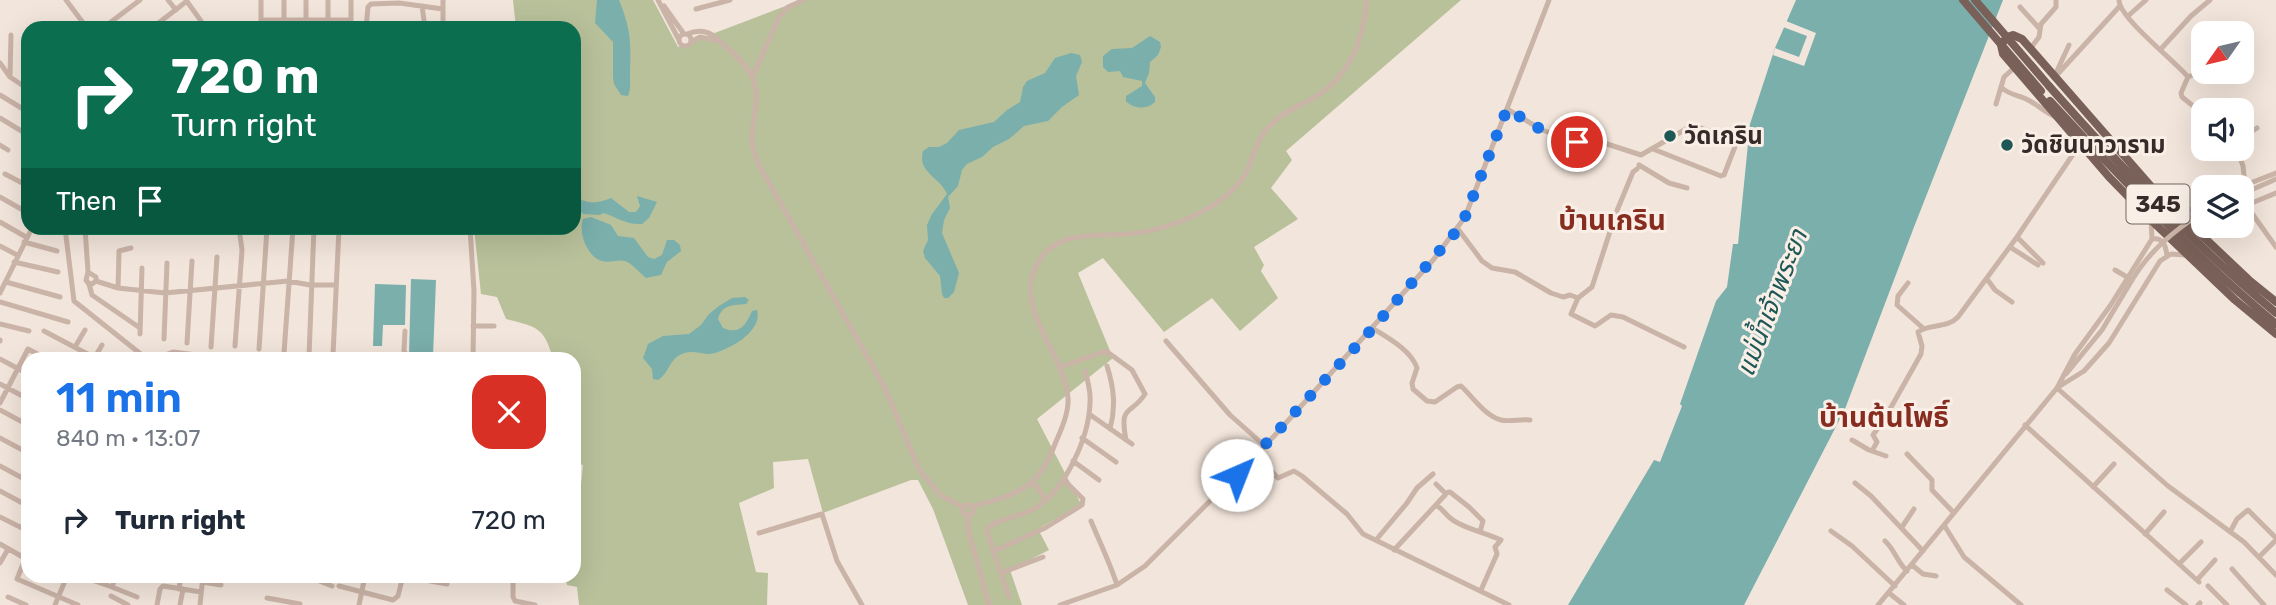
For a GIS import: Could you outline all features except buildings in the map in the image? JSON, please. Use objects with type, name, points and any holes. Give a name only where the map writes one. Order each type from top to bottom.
[{"type":"main road","name":"345","points":[[1963,0],[2195,252],[2276,324]]},
{"type":"main road","name":"345","points":[[1975,0],[2045,89]]},
{"type":"main road","points":[[2276,302],[2155,191],[2018,36],[2007,37],[2001,49],[2014,68],[2080,144],[2185,255],[2276,334]]},
{"type":"main road","name":"345","points":[[2114,165],[2276,313]]},
{"type":"main road","points":[[2114,165],[2155,191]]},
{"type":"main road","points":[[2114,165],[2138,207]]},
{"type":"street","points":[[66,0],[82,21]]},
{"type":"street","points":[[168,0],[176,10]]},
{"type":"street","points":[[161,21],[187,0],[201,21]]},
{"type":"street","points":[[261,0],[261,20],[351,20],[351,0]]},
{"type":"street","points":[[284,0],[284,20]]},
{"type":"street","points":[[306,0],[306,20]]},
{"type":"street","points":[[328,0],[328,20]]},
{"type":"street","points":[[443,0],[443,21]]},
{"type":"street","points":[[659,0],[691,38],[690,42]]},
{"type":"street","points":[[659,0],[684,46],[700,37],[721,42]]},
{"type":"street","points":[[696,9],[730,0]]},
{"type":"street","points":[[752,78],[779,17],[788,7],[804,0]]},
{"type":"street","points":[[963,507],[967,504],[972,507],[1021,491],[1038,478],[1050,458],[1067,412],[1067,387],[1035,315],[1031,298],[1031,281],[1043,256],[1066,239],[1129,234],[1172,225],[1197,214],[1230,192],[1245,174],[1255,148],[1270,125],[1287,111],[1325,90],[1347,67],[1360,41],[1367,0]]},
{"type":"street","points":[[1060,605],[1118,585],[1145,566],[1265,446],[1434,259],[1458,229],[1469,208],[1549,0]]},
{"type":"street","points":[[2030,49],[2039,37],[2039,28],[2056,7],[2056,0]]},
{"type":"street","points":[[2128,16],[2146,0]]},
{"type":"street","points":[[2160,50],[2202,3],[2210,0]]},
{"type":"street","points":[[112,21],[136,1]]},
{"type":"street","points":[[2054,76],[2119,3],[2160,50],[2188,76]]},
{"type":"street","points":[[367,21],[368,7],[371,4],[443,9]]},
{"type":"street","points":[[422,6],[424,21]]},
{"type":"street","points":[[2020,7],[2039,28]]},
{"type":"street","points":[[679,40],[685,34],[707,31],[746,66],[758,101],[753,149],[760,167],[885,388],[919,469],[940,495],[963,507]]},
{"type":"street","points":[[10,77],[11,35]]},
{"type":"street","points":[[2054,76],[2069,45]]},
{"type":"street","points":[[0,63],[10,77],[21,84]]},
{"type":"street","points":[[1996,104],[2004,77],[2014,68]]},
{"type":"street","points":[[2191,75],[2188,76],[2181,93],[2191,104]]},
{"type":"street","points":[[2002,88],[2009,94],[2029,100],[2042,111],[2059,119]]},
{"type":"street","points":[[0,95],[21,108]]},
{"type":"street","points":[[1507,109],[1542,130],[1586,144],[1604,143],[1641,155],[1693,125],[1732,139],[1736,144],[1724,175],[1721,176],[1653,149]]},
{"type":"street","points":[[0,118],[21,131]]},
{"type":"street","points":[[2254,130],[2258,128]]},
{"type":"street","points":[[1872,451],[1877,442],[1872,435],[1885,418],[1921,354],[1922,346],[1917,335],[1923,328],[1953,323],[2010,247],[2080,144]]},
{"type":"street","points":[[0,145],[8,150]]},
{"type":"street","points":[[1622,206],[1641,155]]},
{"type":"street","points":[[1638,167],[1669,183],[1687,187]]},
{"type":"street","points":[[1638,167],[1633,172],[1616,213],[1592,287],[1578,298],[1571,314],[1596,325],[1611,315],[1623,317],[1684,347]]},
{"type":"street","points":[[2254,181],[2276,173]]},
{"type":"street","points":[[5,174],[21,182]]},
{"type":"street","points":[[2254,189],[2276,179]]},
{"type":"street","points":[[2254,202],[2276,193]]},
{"type":"street","points":[[0,197],[21,209]]},
{"type":"street","points":[[2167,203],[2177,209],[2190,210],[2191,214]]},
{"type":"street","points":[[2254,219],[2276,247]]},
{"type":"street","points":[[2064,377],[2075,354],[2121,295],[2130,279],[2152,239],[2151,220]]},
{"type":"street","points":[[2130,279],[2169,235],[2191,220]]},
{"type":"street","points":[[0,222],[25,239],[57,251]]},
{"type":"street","points":[[1458,229],[1482,261],[1492,268],[1511,270],[1551,293],[1578,298]]},
{"type":"street","points":[[0,293],[28,235]]},
{"type":"street","points":[[66,235],[74,301],[138,352]]},
{"type":"street","points":[[85,235],[88,272],[94,276],[92,295],[140,331],[142,268]]},
{"type":"street","points":[[235,346],[242,250],[240,235]]},
{"type":"street","points":[[259,349],[266,235]]},
{"type":"street","points":[[284,352],[292,235]]},
{"type":"street","points":[[309,352],[314,235]]},
{"type":"street","points":[[333,352],[339,235]]},
{"type":"street","points":[[470,235],[474,291],[473,352]]},
{"type":"street","points":[[2010,247],[2040,264],[2017,237]]},
{"type":"street","points":[[2152,239],[2159,239],[2164,243],[2167,256]]},
{"type":"street","points":[[0,246],[16,259],[58,272]]},
{"type":"street","points":[[118,288],[119,251],[131,248]]},
{"type":"street","points":[[2057,388],[2084,371],[2098,357],[2114,336],[2156,265],[2167,256],[2185,255]]},
{"type":"street","points":[[211,347],[217,257]]},
{"type":"street","points":[[187,344],[192,261]]},
{"type":"street","points":[[164,339],[167,263]]},
{"type":"street","points":[[2115,270],[2130,279]]},
{"type":"street","points":[[1987,279],[1994,289],[2012,302]]},
{"type":"street","points":[[6,282],[60,297]]},
{"type":"street","points":[[93,283],[165,293],[263,282],[336,285]]},
{"type":"street","points":[[1908,283],[1898,296],[1897,304],[1923,328]]},
{"type":"street","points":[[1878,605],[2057,388],[2102,330],[2120,303],[2121,295]]},
{"type":"street","points":[[0,302],[68,322]]},
{"type":"street","points":[[0,324],[29,331]]},
{"type":"street","points":[[473,326],[494,326]]},
{"type":"street","points":[[1373,328],[1394,342],[1416,363],[1413,389],[1427,401],[1435,402],[1461,386],[1495,418],[1505,421],[1530,420]]},
{"type":"street","points":[[75,347],[85,330]]},
{"type":"street","points":[[44,331],[85,352]]},
{"type":"street","points":[[404,352],[405,331]]},
{"type":"street","points":[[1166,341],[1240,425],[1265,446]]},
{"type":"street","points":[[99,352],[102,345]]},
{"type":"street","points":[[1060,367],[1106,351],[1132,370],[1145,394],[1127,410],[1123,424],[1129,442],[1089,414]]},
{"type":"street","points":[[0,359],[21,370]]},
{"type":"street","points":[[0,403],[21,363]]},
{"type":"street","points":[[1107,366],[1114,394],[1110,429]]},
{"type":"street","points":[[1009,597],[986,532],[990,525],[1025,513],[1046,500],[1059,487],[1073,461],[1089,414],[1090,394],[1085,371]]},
{"type":"street","points":[[0,384],[21,396]]},
{"type":"street","points":[[2057,388],[2168,486],[2230,532],[2276,575]]},
{"type":"street","points":[[0,410],[21,421]]},
{"type":"street","points":[[1874,410],[1885,418]]},
{"type":"street","points":[[2025,425],[2198,581],[2215,560]]},
{"type":"street","points":[[0,438],[21,449]]},
{"type":"street","points":[[1082,438],[1116,463]]},
{"type":"street","points":[[1852,440],[1886,456]]},
{"type":"street","points":[[1907,454],[1932,480],[1932,490],[1954,513]]},
{"type":"street","points":[[1256,455],[1278,478],[1296,472],[1347,514],[1363,533],[1509,605]]},
{"type":"street","points":[[1073,461],[1099,480]]},
{"type":"street","points":[[2093,487],[2114,464]]},
{"type":"street","points":[[0,466],[21,477]]},
{"type":"street","points":[[1376,540],[1408,503],[1417,488],[1433,474]]},
{"type":"street","points":[[994,551],[1045,528],[1082,505],[1083,499],[1063,479]]},
{"type":"street","points":[[1032,482],[1046,500]]},
{"type":"street","points":[[1855,483],[1902,527],[1923,551]]},
{"type":"street","points":[[1436,484],[1446,493],[1450,492],[1458,498],[1483,521],[1480,531]]},
{"type":"street","points":[[0,491],[21,502]]},
{"type":"street","points":[[1394,550],[1446,493]]},
{"type":"street","points":[[1436,505],[1445,511],[1447,516],[1501,540],[1495,547],[1497,554],[1481,590]]},
{"type":"street","points":[[963,507],[962,512],[967,516],[968,530],[989,605]]},
{"type":"street","points":[[967,516],[972,514],[972,507]]},
{"type":"street","points":[[1902,527],[1914,509]]},
{"type":"street","points":[[2230,532],[2237,519],[2248,510],[2276,539],[2259,557]]},
{"type":"street","points":[[2145,534],[2164,512]]},
{"type":"street","points":[[760,533],[822,514],[837,561],[862,605]]},
{"type":"street","points":[[0,517],[21,528]]},
{"type":"street","points":[[1091,521],[1118,585]]},
{"type":"street","points":[[1944,525],[1964,557],[2021,605]]},
{"type":"street","points":[[1831,531],[1895,586]]},
{"type":"street","points":[[1885,541],[1893,548],[1897,559],[1907,571]]},
{"type":"street","points":[[2179,564],[2201,542]]},
{"type":"street","points":[[0,544],[21,557]]},
{"type":"street","points":[[0,563],[8,549]]},
{"type":"street","points":[[1001,573],[1043,557]]},
{"type":"street","points":[[1912,565],[1923,574],[1936,576]]},
{"type":"street","points":[[2232,569],[2264,605]]},
{"type":"street","points":[[27,583],[78,605]]},
{"type":"street","points":[[55,605],[64,583]]},
{"type":"street","points":[[100,583],[137,597]]},
{"type":"street","points":[[112,587],[113,583]]},
{"type":"street","points":[[180,605],[181,583]]},
{"type":"street","points":[[201,605],[202,583]]},
{"type":"street","points":[[215,583],[221,585]]},
{"type":"street","points":[[359,605],[364,583]]},
{"type":"street","points":[[326,584],[394,600],[398,596],[401,583]]},
{"type":"street","points":[[441,583],[447,584]]},
{"type":"street","points":[[513,583],[515,601],[535,605]]},
{"type":"street","points":[[2208,586],[2227,605]]},
{"type":"street","points":[[157,605],[161,587],[201,592]]},
{"type":"street","points":[[2167,590],[2186,605]]},
{"type":"street","points":[[1889,593],[1904,605]]},
{"type":"street","points":[[111,596],[124,604]]},
{"type":"street","points":[[8,597],[26,605]]},
{"type":"street","points":[[267,598],[300,604]]},
{"type":"green space","points":[[513,0],[653,0],[678,47],[801,0],[1461,0],[1286,151],[1292,160],[1271,188],[1298,219],[1254,247],[1264,265],[1261,271],[1278,298],[1240,331],[1212,298],[1164,332],[1103,258],[1078,273],[1113,358],[1037,419],[1081,504],[1038,529],[1049,550],[1010,570],[1022,605],[968,605],[933,509],[918,480],[911,480],[823,513],[808,459],[773,462],[774,488],[739,503],[756,572],[768,573],[767,605],[579,605],[577,587],[567,583],[581,583],[581,352],[551,352],[542,334],[532,326],[506,319],[497,297],[481,294],[475,235],[581,235],[581,21],[515,21]]},
{"type":"water","points":[[597,0],[619,0],[623,10],[630,44],[628,96],[621,95],[614,84],[613,42],[595,23]]},
{"type":"water","name":"แม่น้ำเจ้าพระยา","points":[[1796,0],[2003,0],[1845,409],[1744,605],[1568,605],[1654,460],[1660,462],[1682,406],[1680,404],[1716,301],[1727,287],[1733,244],[1738,244],[1750,124],[1775,48]]},
{"type":"water","points":[[1150,36],[1160,42],[1161,47],[1158,55],[1150,62],[1145,83],[1155,97],[1155,102],[1136,107],[1126,101],[1126,96],[1142,86],[1142,81],[1123,77],[1120,71],[1108,72],[1103,67],[1103,56],[1112,49],[1132,48]]},
{"type":"water","points":[[1071,53],[1080,55],[1082,62],[1076,76],[1079,95],[1048,121],[1024,126],[982,157],[967,164],[962,170],[958,186],[948,197],[950,208],[942,233],[959,273],[954,292],[944,298],[940,276],[925,258],[923,251],[928,240],[927,225],[947,194],[923,165],[923,151],[947,143],[959,130],[994,122],[1020,102],[1027,81],[1045,73],[1055,58]]},
{"type":"water","points":[[637,196],[657,202],[649,218],[642,224],[626,222],[603,213],[583,214],[581,199],[591,202],[611,198],[629,212],[636,212],[640,206]]},
{"type":"water","points":[[591,217],[611,225],[618,236],[634,238],[648,257],[654,259],[662,255],[667,240],[674,240],[680,245],[681,251],[667,262],[661,275],[646,278],[626,261],[605,262],[592,255],[582,230],[583,219]]},
{"type":"water","points":[[411,279],[436,280],[433,352],[409,352]]},
{"type":"water","points":[[375,284],[406,285],[405,325],[383,325],[382,346],[373,346]]},
{"type":"water","points":[[745,297],[749,300],[746,304],[725,308],[718,319],[723,328],[734,330],[742,327],[752,311],[757,310],[758,318],[751,332],[715,353],[683,353],[658,380],[653,379],[652,369],[643,358],[648,344],[663,336],[689,334],[719,306],[732,298]]},
{"type":"pier","points":[[1786,21],[1816,33],[1804,66],[1773,55],[1775,48],[1799,57],[1807,36],[1783,27]]},
{"type":"place","name":"วัดเกริน","points":[[1670,136]]},
{"type":"place","name":"วัดชินนาวาราม","points":[[2007,145]]},
{"type":"district","name":"บ้านเกริน","points":[[1612,220]]},
{"type":"district","name":"บ้านต้นโพธิ์","points":[[1884,417]]},
{"type":"route","points":[[1237,475],[1373,328],[1454,234],[1465,217],[1507,109],[1542,130],[1577,142]]}]
